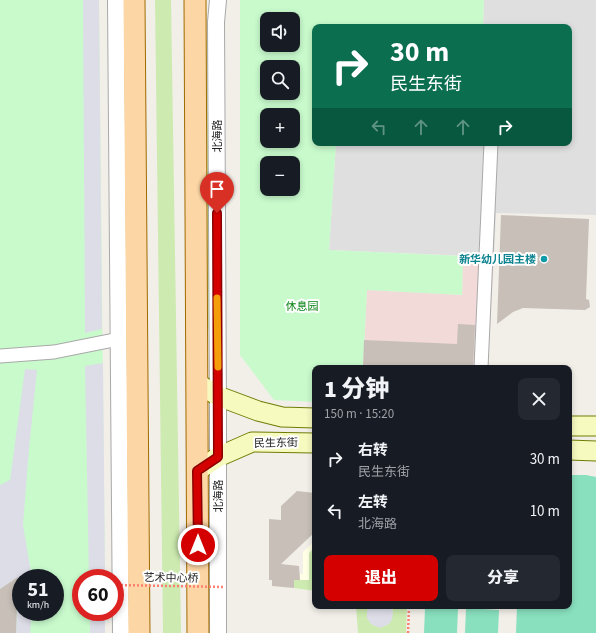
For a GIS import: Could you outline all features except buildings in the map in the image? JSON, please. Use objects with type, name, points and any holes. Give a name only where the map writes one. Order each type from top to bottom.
[{"type":"main road","points":[[134,0],[125,38],[127,265],[139,633]]},
{"type":"main road","name":"北海路","points":[[195,0],[198,633]]},
{"type":"main road","points":[[197,383],[218,396],[258,411],[282,417],[312,418]]},
{"type":"main road","points":[[572,426],[596,426]]},
{"type":"main road","name":"民生东街","points":[[197,471],[218,457],[252,442],[312,443]]},
{"type":"main road","points":[[572,450],[596,451]]},
{"type":"street","points":[[116,0],[125,38]]},
{"type":"street","name":"北海路","points":[[218,0],[216,22],[218,633]]},
{"type":"street","points":[[195,22],[216,22]]},
{"type":"street","points":[[481,365],[491,146]]},
{"type":"street","points":[[121,633],[118,340],[127,265]]},
{"type":"street","points":[[0,356],[54,352],[118,340]]},
{"type":"path","name":"艺术中心桥","points":[[124,585],[225,587]]},
{"type":"path","points":[[408,633],[409,609]]},
{"type":"shaded area","points":[[83,0],[99,0],[102,329],[85,333]]},
{"type":"shaded area","points":[[484,0],[596,0],[596,215],[496,213],[494,257],[329,250],[336,146],[572,146],[572,24],[483,24]]},
{"type":"shaded area","points":[[463,256],[494,257],[488,365],[363,365],[367,290],[462,295]]},
{"type":"shaded area","points":[[103,363],[105,569],[89,569],[85,366]]},
{"type":"shaded area","points":[[25,369],[37,370],[23,525],[30,569],[12,569],[12,582],[0,589],[0,485],[10,480]]},
{"type":"shaded area","points":[[312,543],[312,591],[294,588],[294,580],[299,580],[300,574],[303,574],[303,552]]},
{"type":"shaded area","points":[[368,609],[391,609],[393,613],[392,619],[390,623],[380,628],[371,624],[367,618]]},
{"type":"shaded area","points":[[16,621],[31,621],[30,633],[16,633]]},
{"type":"shaded area","points":[[90,621],[105,621],[105,633],[90,633]]},
{"type":"green space","points":[[0,0],[99,0],[105,569],[72,569],[72,621],[105,621],[105,633],[0,633]]},
{"type":"green space","points":[[155,0],[171,0],[181,633],[163,633]]},
{"type":"green space","name":"休息园","points":[[240,0],[484,0],[483,24],[312,24],[312,146],[336,146],[329,250],[463,256],[462,295],[367,290],[363,365],[312,365],[312,402],[274,400],[240,355]]},
{"type":"green space","points":[[200,39],[207,39],[210,329],[203,330]]},
{"type":"green space","points":[[572,475],[596,477],[596,633],[516,633],[517,609],[572,609]]},
{"type":"green space","points":[[312,550],[312,591],[294,588],[294,580],[309,580],[309,553]]},
{"type":"green space","points":[[356,609],[377,609],[393,613],[392,610],[394,609],[407,609],[406,633],[358,633]]},
{"type":"green space","points":[[425,609],[458,609],[457,633],[424,633]]},
{"type":"green space","points":[[466,609],[499,610],[498,633],[465,633]]},
{"type":"slow traffic","points":[[217,298],[218,367]]},
{"type":"place","name":"新华幼儿园主楼","points":[[544,259]]},
{"type":"route","points":[[198,545],[197,471],[218,457],[217,213]]}]
